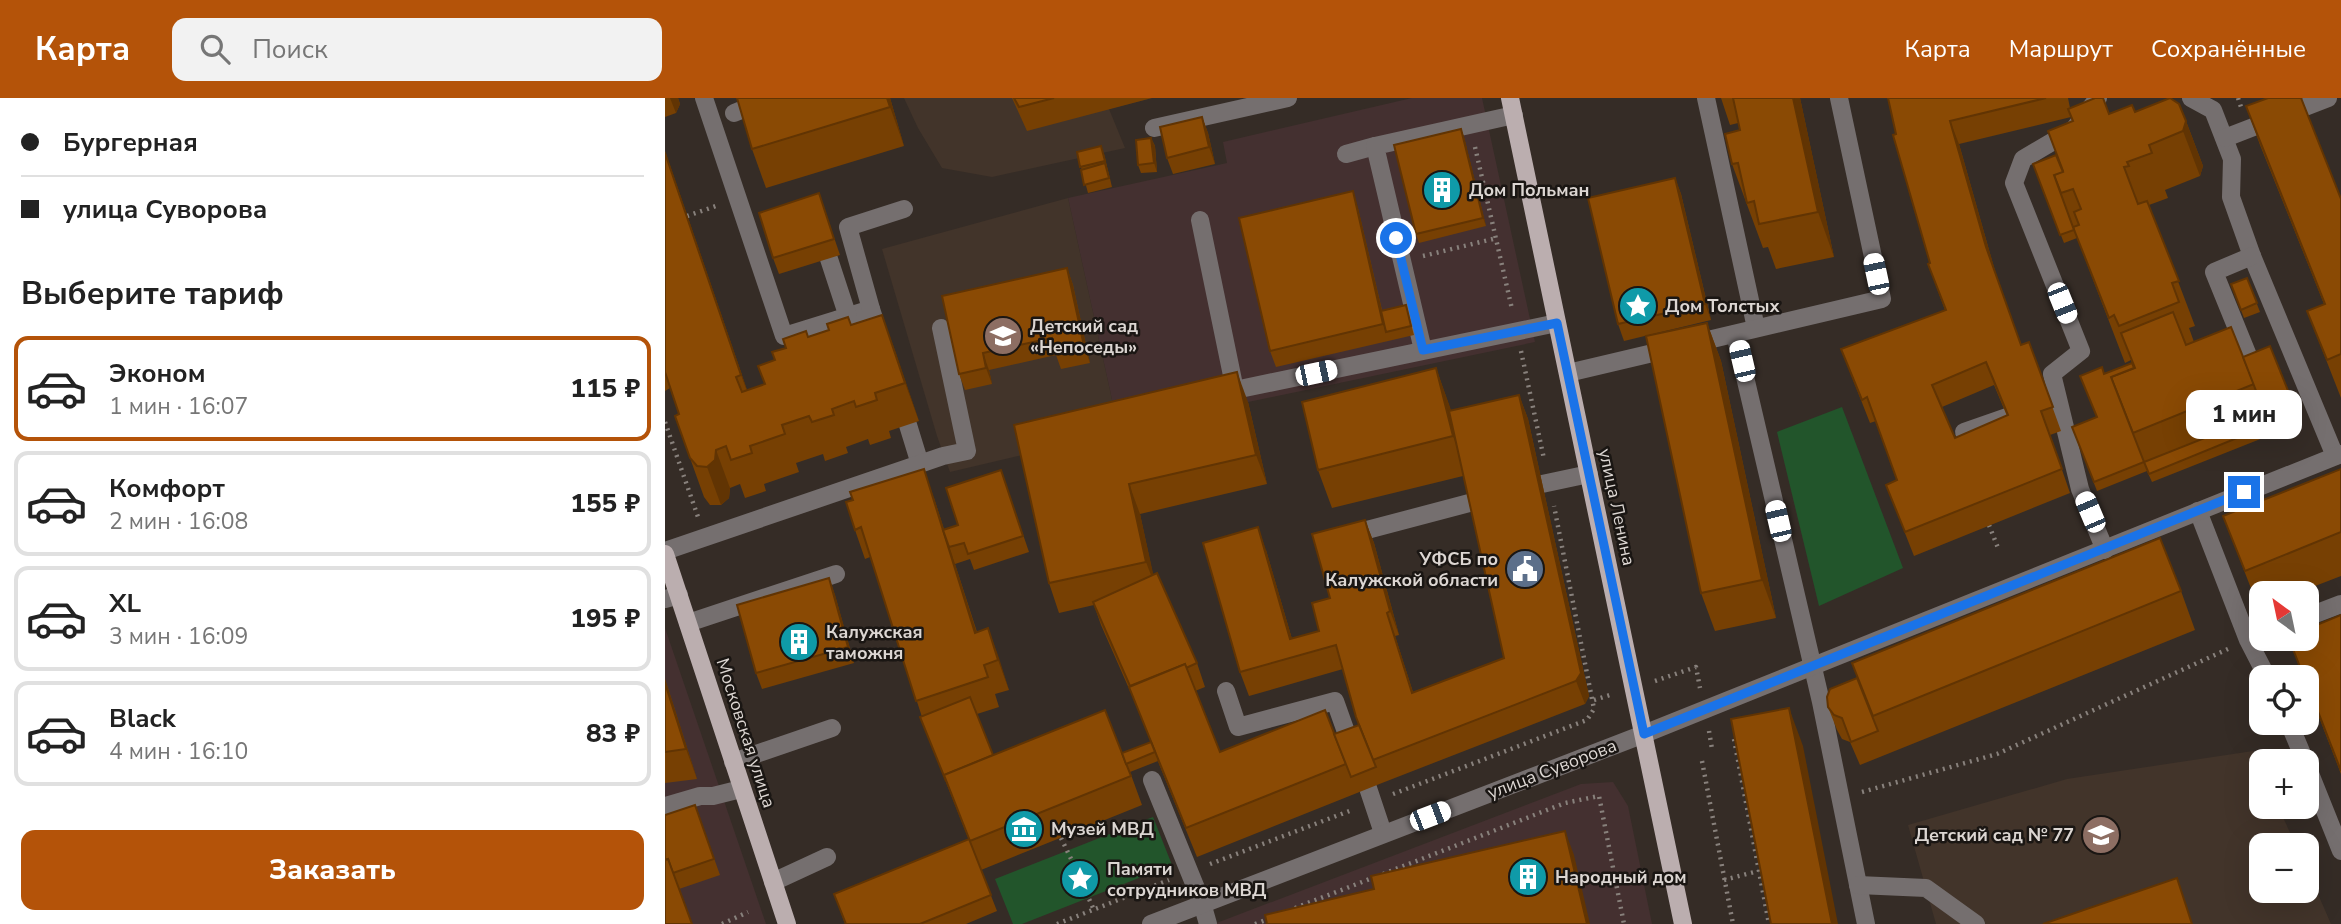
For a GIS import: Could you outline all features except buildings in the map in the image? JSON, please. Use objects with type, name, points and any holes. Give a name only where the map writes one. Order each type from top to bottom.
[{"type":"main road","name":"улица Ленина","points":[[1512,107],[1683,924]]},
{"type":"main road","name":"Московская улица","points":[[665,553],[672,597],[688,623],[787,924]]},
{"type":"street","points":[[704,98],[784,336],[871,309]]},
{"type":"street","points":[[734,113],[771,98]]},
{"type":"street","points":[[1154,128],[1288,98]]},
{"type":"street","points":[[1706,98],[1756,328]]},
{"type":"street","points":[[1568,373],[1881,299],[1839,98]]},
{"type":"street","points":[[2098,98],[2074,129],[2023,159],[2014,183],[2081,351],[2052,373],[2055,400],[2080,489],[2105,550]]},
{"type":"street","points":[[2191,98],[2213,110],[2225,138],[2232,159],[2231,197],[2252,256],[2338,455]]},
{"type":"street","points":[[2225,138],[2328,98]]},
{"type":"street","points":[[2337,98],[2341,109]]},
{"type":"street","points":[[1346,154],[1470,124],[1512,107]]},
{"type":"street","points":[[1375,146],[1423,350]]},
{"type":"street","points":[[886,356],[848,228],[904,209]]},
{"type":"street","points":[[1200,220],[1235,390],[1557,323]]},
{"type":"street","points":[[2251,363],[2214,272],[2252,256]]},
{"type":"street","points":[[829,259],[848,317]]},
{"type":"street","points":[[665,553],[920,464],[967,451],[941,328]]},
{"type":"street","points":[[1735,334],[1813,667],[1866,924]]},
{"type":"street","points":[[1964,432],[2007,417]]},
{"type":"street","points":[[908,425],[920,464]]},
{"type":"street","name":"улица Суворова","points":[[1151,924],[1644,734],[2338,455]]},
{"type":"street","points":[[1546,483],[1589,474]]},
{"type":"street","points":[[1333,540],[1473,502]]},
{"type":"street","points":[[2198,511],[2249,627]]},
{"type":"street","points":[[688,623],[836,574]]},
{"type":"street","points":[[2319,613],[2341,604]]},
{"type":"street","points":[[1226,691],[1238,727],[1335,701],[1351,746]]},
{"type":"street","points":[[733,762],[832,728]]},
{"type":"street","points":[[1152,780],[1208,924]]},
{"type":"street","points":[[665,806],[700,796],[713,796],[741,789]]},
{"type":"street","points":[[1370,795],[1383,833]]},
{"type":"street","points":[[2319,796],[2341,851]]},
{"type":"street","points":[[773,881],[827,857]]},
{"type":"street","points":[[1859,886],[1926,888],[1976,924]]},
{"type":"path","points":[[1057,924],[1189,872],[1370,795],[1587,720],[1594,709],[1497,238],[1470,124]]},
{"type":"path","points":[[687,216],[738,199]]},
{"type":"path","points":[[1402,260],[1497,238]]},
{"type":"path","points":[[665,422],[698,516]]},
{"type":"path","points":[[1989,525],[1998,548]]},
{"type":"path","points":[[1840,798],[1997,754],[2249,640]]},
{"type":"path","points":[[1633,688],[1696,667]]},
{"type":"path","points":[[1734,739],[1769,924]]},
{"type":"path","points":[[1702,761],[1733,924]]},
{"type":"path","points":[[1294,909],[1565,803],[1599,796],[1624,924]]},
{"type":"path","points":[[1061,838],[1074,865]]},
{"type":"path","points":[[1083,861],[1094,885],[1077,893],[1066,869],[1074,865],[1083,861]]},
{"type":"path","points":[[1724,880],[1758,871]]},
{"type":"path","points":[[1085,890],[1094,910]]},
{"type":"path","points":[[722,924],[748,912]]},
{"type":"path","points":[[1255,924],[1281,914]]},
{"type":"shaded area","points":[[904,98],[1152,98],[1109,109],[1125,148],[992,177],[942,168]]},
{"type":"shaded area","points":[[1412,98],[1482,98],[1535,342],[1119,432],[1068,198],[1227,163],[1223,142]]},
{"type":"shaded area","name":"Детский сад «Непоседы»","points":[[1068,198],[1119,432],[950,472],[882,249]]},
{"type":"shaded area","points":[[665,628],[766,924],[665,924]]},
{"type":"shaded area","name":"Детский сад № 77","points":[[2249,752],[2249,819],[2284,819],[2290,833],[2249,833],[2249,903],[2319,903],[2319,896],[2331,924],[1936,924],[1908,825],[2067,779]]},
{"type":"shaded area","points":[[1613,782],[1628,806],[1652,924],[1214,924],[1581,784]]},
{"type":"green space","points":[[1842,407],[1903,568],[1819,606],[1777,432]]},
{"type":"green space","points":[[1153,817],[1172,865],[1022,924],[1013,924],[995,879]]},
{"type":"place","name":"Дом Польман","points":[[1442,190]]},
{"type":"place","name":"Дом Толстых","points":[[1638,306]]},
{"type":"place","name":"Детский сад «Непоседы»","points":[[1003,336]]},
{"type":"place","name":"УФСБ по Калужской области","points":[[1525,569]]},
{"type":"place","name":"Калужская таможня","points":[[799,642]]},
{"type":"place","name":"Музей МВД","points":[[1024,829]]},
{"type":"place","name":"Детский сад № 77","points":[[2101,835]]},
{"type":"place","name":"Народный дом","points":[[1528,877]]},
{"type":"place","name":"Памяти сотрудников МВД","points":[[1080,879]]},
{"type":"route","points":[[1396,238],[1423,350],[1557,323],[1644,734],[2244,492]]}]
